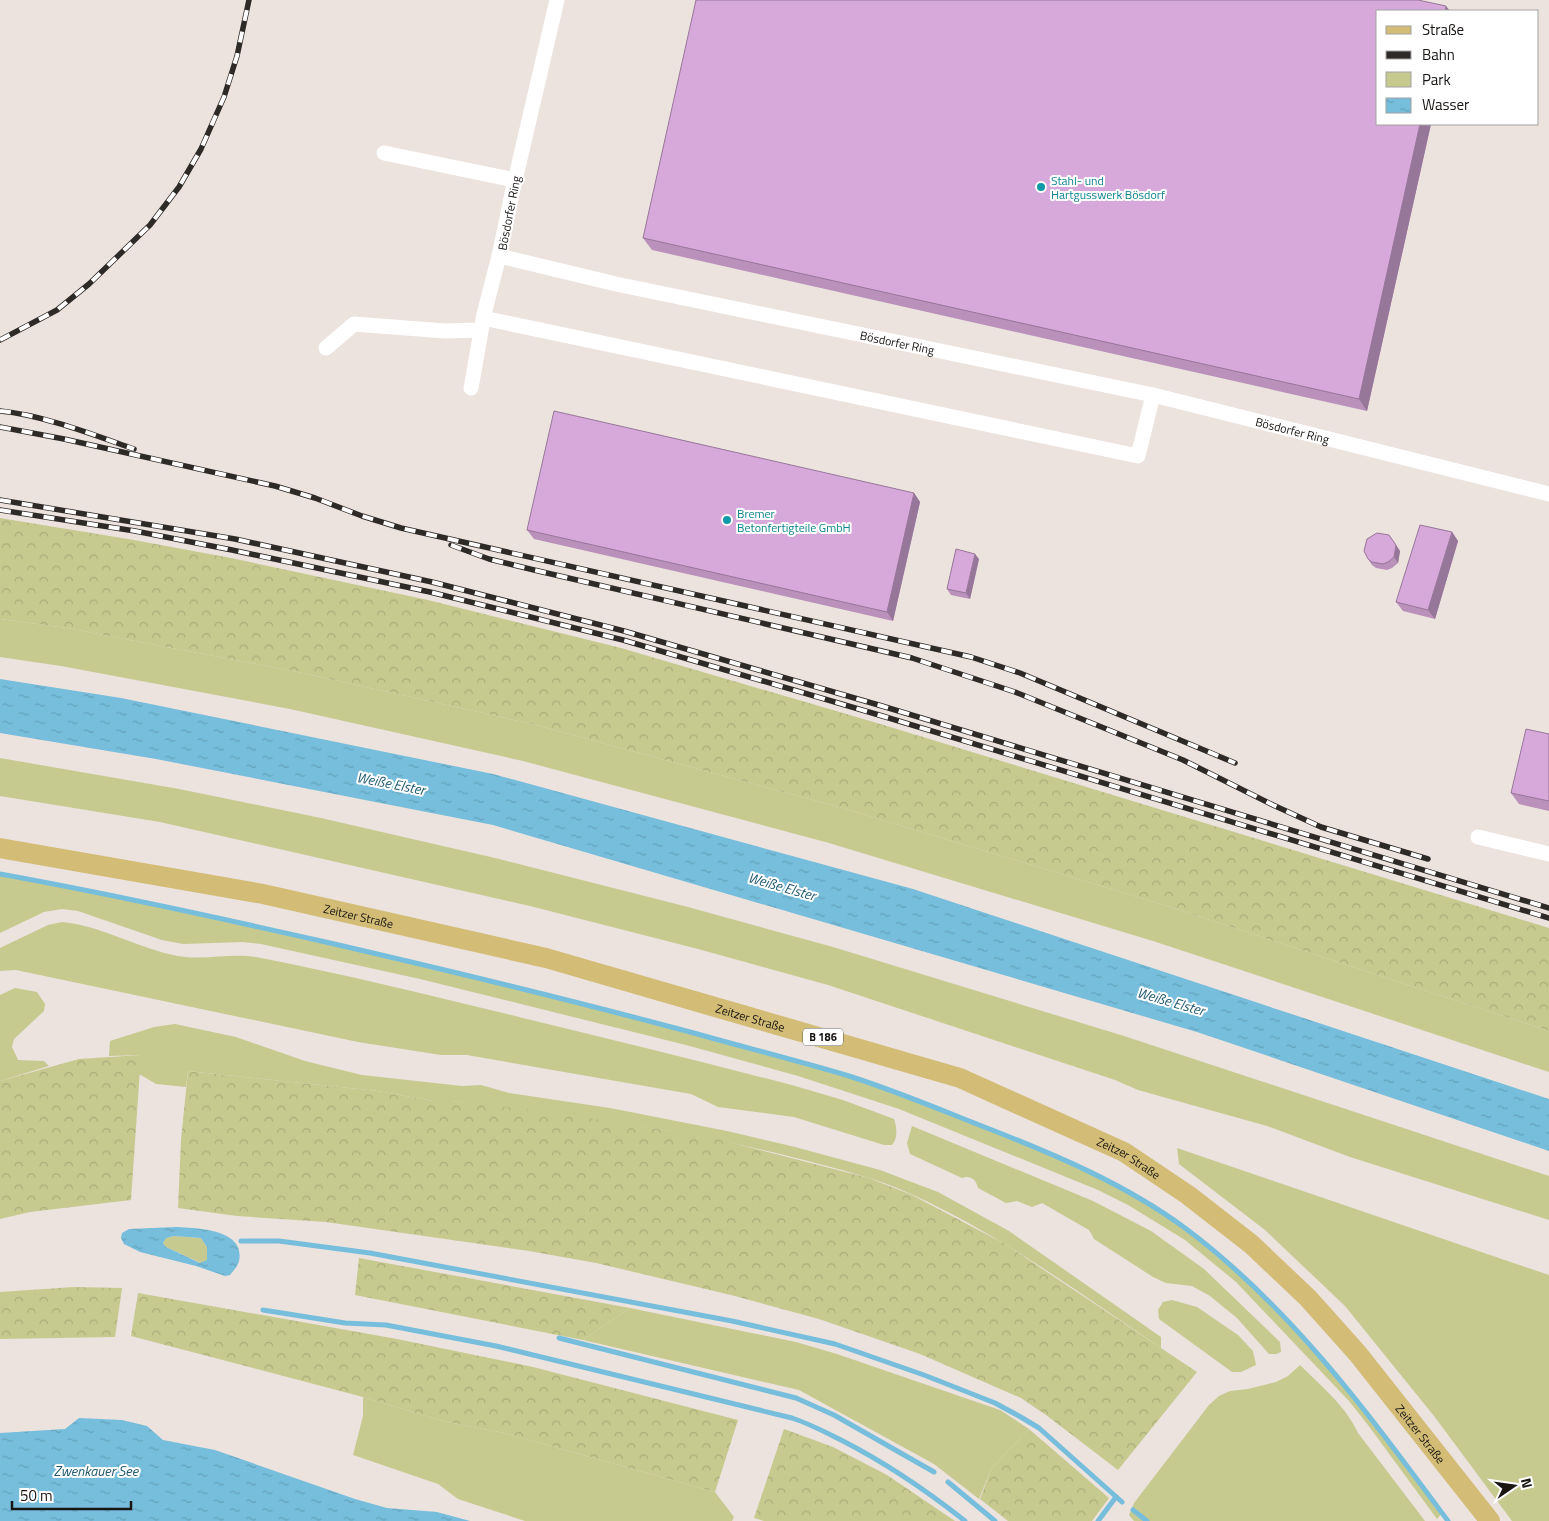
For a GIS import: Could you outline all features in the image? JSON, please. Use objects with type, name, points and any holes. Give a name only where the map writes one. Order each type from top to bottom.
[{"type":"main road","name":"Zeitzer Straße","points":[[0,848],[263,894],[546,958],[960,1078],[1124,1152],[1188,1195],[1251,1244],[1308,1298],[1345,1340],[1490,1521]]},
{"type":"street","name":"Bösdorfer Ring","points":[[557,0],[499,256],[616,284],[1153,395],[1549,494]]},
{"type":"street","points":[[384,153],[515,180]]},
{"type":"street","points":[[471,388],[482,324],[499,256]]},
{"type":"street","points":[[326,348],[354,324],[445,331],[482,324],[1138,456],[1153,395]]},
{"type":"street","points":[[1478,837],[1549,854]]},
{"type":"green space","points":[[0,518],[231,558],[428,600],[621,648],[877,723],[1549,928],[1549,1031],[1164,905],[839,807],[532,724],[298,672],[67,628],[0,619]]},
{"type":"green space","points":[[0,619],[67,628],[298,672],[532,724],[839,807],[1164,905],[1549,1031],[1549,1072],[1153,941],[829,843],[523,761],[290,709],[61,666],[0,657]]},
{"type":"green space","points":[[0,758],[179,789],[321,818],[495,858],[688,907],[833,947],[1124,1036],[1549,1176],[1549,1220],[1350,1157],[1267,1126],[1138,1090],[1115,1080],[828,985],[698,949],[530,906],[160,822],[0,796]]},
{"type":"green space","points":[[0,874],[164,907],[420,964],[793,1060],[903,1095],[1066,1160],[1115,1184],[1163,1213],[1223,1259],[1259,1292],[1292,1326],[1355,1399],[1442,1513],[1437,1519],[1349,1401],[1236,1282],[1185,1240],[1128,1205],[1098,1190],[899,1109],[798,1076],[686,1045],[420,979],[261,944],[243,942],[183,944],[162,940],[78,911],[62,909],[44,912],[0,933]]},
{"type":"green space","points":[[62,922],[92,928],[178,956],[199,958],[251,956],[392,986],[761,1077],[843,1100],[894,1119],[896,1136],[892,1145],[884,1145],[794,1117],[718,1107],[691,1094],[467,1055],[441,1055],[358,1042],[16,970],[0,971],[0,948],[48,925]]},
{"type":"green space","points":[[15,988],[37,992],[45,1004],[44,1011],[14,1039],[12,1047],[18,1060],[44,1061],[49,1066],[0,1081],[0,995]]},
{"type":"green space","points":[[175,1024],[236,1037],[305,1061],[362,1075],[462,1086],[481,1085],[509,1093],[610,1108],[727,1131],[880,1170],[938,1192],[1009,1231],[1161,1337],[1161,1348],[1071,1286],[978,1228],[913,1195],[843,1170],[714,1139],[670,1131],[540,1112],[452,1101],[433,1101],[378,1091],[188,1071],[186,1087],[156,1084],[139,1074],[140,1055],[109,1056],[110,1041],[154,1027]]},
{"type":"green space","points":[[141,1055],[131,1200],[30,1212],[0,1219],[0,1081],[79,1059]]},
{"type":"green space","points":[[188,1071],[378,1091],[433,1101],[452,1101],[543,1111],[640,1126],[717,1139],[869,1178],[912,1195],[1005,1244],[1197,1372],[1118,1470],[1021,1398],[920,1354],[819,1319],[735,1296],[596,1263],[529,1251],[326,1222],[237,1216],[178,1208],[181,1140]]},
{"type":"green space","points":[[912,1126],[1093,1201],[1151,1231],[1204,1269],[1280,1342],[1281,1352],[1269,1354],[1237,1318],[1210,1296],[1192,1286],[1166,1283],[1153,1277],[1094,1239],[1089,1230],[1042,1203],[1032,1207],[1017,1201],[1006,1203],[978,1188],[972,1178],[962,1178],[910,1154],[907,1143]]},
{"type":"green space","points":[[1177,1148],[1549,1275],[1549,1521],[1512,1521],[1434,1416],[1345,1306],[1265,1230],[1179,1164]]},
{"type":"green space","points":[[174,1236],[201,1238],[207,1247],[207,1260],[201,1263],[166,1247],[163,1243],[166,1238]]},
{"type":"green space","points":[[359,1258],[630,1308],[583,1340],[355,1295]]},
{"type":"green space","points":[[74,1287],[122,1288],[115,1337],[0,1339],[0,1292]]},
{"type":"green space","points":[[138,1293],[397,1339],[533,1367],[738,1420],[715,1492],[504,1433],[446,1422],[363,1397],[131,1336]]},
{"type":"green space","points":[[1172,1300],[1197,1307],[1238,1335],[1253,1351],[1256,1365],[1241,1372],[1232,1372],[1159,1319],[1158,1310],[1163,1302]]},
{"type":"green space","points":[[630,1308],[796,1342],[837,1354],[1000,1410],[1029,1429],[991,1469],[979,1499],[934,1464],[799,1390],[583,1340]]},
{"type":"green space","points":[[1300,1365],[1340,1405],[1358,1433],[1425,1521],[1134,1521],[1129,1515],[1134,1503],[1209,1405],[1219,1396],[1230,1391],[1276,1382],[1288,1376]]},
{"type":"green space","points":[[363,1397],[446,1422],[504,1433],[715,1492],[734,1517],[732,1521],[525,1521],[458,1499],[438,1484],[353,1455],[363,1416]]},
{"type":"green space","points":[[784,1429],[833,1447],[887,1475],[955,1521],[764,1521],[754,1518]]},
{"type":"green space","points":[[1029,1429],[1109,1498],[1092,1521],[1008,1521],[980,1499],[991,1469]]},
{"type":"water","name":"Weiße Elster","points":[[0,679],[121,698],[493,774],[913,889],[1549,1099],[1549,1151],[1197,1032],[493,825],[156,759],[0,733]]},
{"type":"water","points":[[176,1227],[218,1232],[235,1242],[239,1250],[239,1261],[230,1275],[225,1276],[196,1266],[140,1252],[124,1244],[121,1238],[122,1233],[129,1229]],"holes":[[[174,1236],[201,1238],[207,1247],[207,1260],[200,1263],[166,1247],[163,1243],[166,1238]]]},
{"type":"water","name":"Zwenkauer See","points":[[79,1418],[122,1420],[147,1426],[163,1440],[215,1450],[355,1499],[387,1508],[437,1512],[470,1521],[0,1521],[0,1433],[65,1429]]},
{"type":"building","name":"Stahl- und Hartgusswerk Bösdorf","points":[[696,0],[1418,0],[1446,6],[1445,10],[1376,10],[1376,125],[1420,125],[1359,399],[643,238]]},
{"type":"building","name":"Bremer Betonfertigteile GmbH","points":[[554,411],[914,493],[887,612],[527,530]]},
{"type":"building","points":[[1420,525],[1452,532],[1428,610],[1396,602]]},
{"type":"building","points":[[1377,533],[1389,535],[1396,545],[1394,557],[1383,564],[1372,562],[1364,551],[1367,539]]},
{"type":"building","points":[[956,549],[975,554],[966,593],[947,589]]},
{"type":"building","points":[[1526,729],[1549,734],[1549,801],[1511,793]]},
{"type":"waterway","points":[[0,874],[330,943],[511,986],[690,1032],[809,1064],[867,1082],[1013,1138],[1064,1160],[1114,1184],[1162,1212],[1224,1259],[1260,1292],[1327,1365],[1389,1442],[1448,1521]]},
{"type":"waterway","points":[[241,1241],[279,1241],[370,1253],[732,1321],[835,1344],[924,1375],[995,1403],[1019,1416],[1039,1428],[1122,1502]]},
{"type":"waterway","points":[[263,1310],[345,1323],[386,1325],[496,1346],[792,1418],[823,1431],[874,1458],[936,1498],[965,1521]]},
{"type":"waterway","points":[[559,1338],[796,1398],[834,1415],[934,1472]]},
{"type":"waterway","points":[[948,1482],[995,1521]]},
{"type":"waterway","points":[[1098,1521],[1116,1497]]},
{"type":"waterway","points":[[1133,1510],[1147,1521]]},
{"type":"railway","points":[[0,340],[57,310],[89,284],[150,225],[179,187],[201,149],[224,97],[237,56],[249,0]]},
{"type":"railway","points":[[0,411],[51,421],[134,449]]},
{"type":"railway","points":[[0,427],[64,439],[275,486],[401,528],[971,657],[1020,673],[1235,763]]},
{"type":"railway","points":[[0,500],[235,539],[432,582],[624,631],[882,706],[1549,908]]},
{"type":"railway","points":[[0,510],[135,531],[232,550],[430,592],[623,640],[879,715],[1549,918]]},
{"type":"railway","points":[[451,545],[489,559],[912,658],[1015,692],[1183,760],[1321,827],[1428,859]]},
{"type":"place","name":"Stahl- und Hartgusswerk Bösdorf","points":[[1041,187]]},
{"type":"place","name":"Bremer Betonfertigteile GmbH","points":[[727,520]]}]
